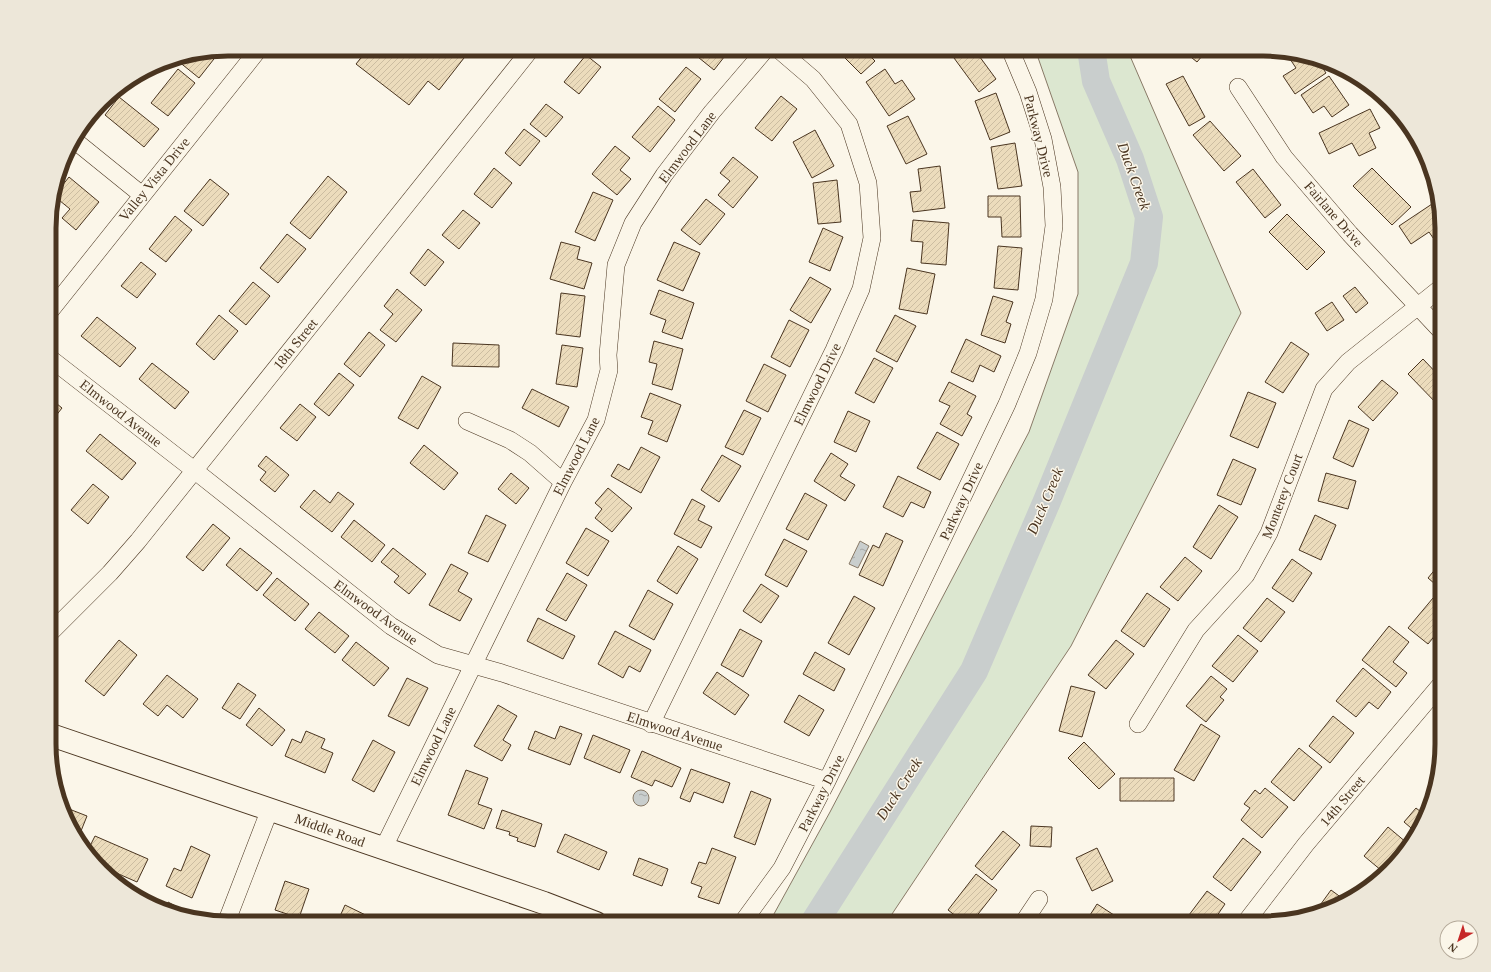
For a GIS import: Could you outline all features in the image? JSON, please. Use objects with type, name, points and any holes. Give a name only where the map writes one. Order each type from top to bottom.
[{"type":"main road","name":"Middle Road","points":[[56,733],[578,916]]},
{"type":"street","name":"Valley Vista Drive","points":[[56,302],[253,56]]},
{"type":"street","name":"18th Street","points":[[56,626],[115,568],[138,541],[525,56]]},
{"type":"street","name":"Elmwood Lane","points":[[383,849],[472,665],[563,482],[596,420],[609,370],[608,356],[616,265],[633,223],[664,175],[712,112],[760,56]]},
{"type":"street","name":"Elmwood Drive","points":[[651,724],[834,350],[861,289],[872,238],[868,183],[849,124],[812,79],[786,56]]},
{"type":"street","name":"Parkway Drive","points":[[747,916],[782,868],[827,782],[1007,404],[1028,353],[1044,299],[1054,226],[1052,187],[1041,132],[1028,92],[1013,56]]},
{"type":"street","name":"Fairlane Drive","points":[[1238,86],[1284,158],[1350,234],[1435,324]]},
{"type":"street","points":[[78,143],[142,195]]},
{"type":"street","name":"Monterey Court","points":[[1138,724],[1196,630],[1246,575],[1254,561],[1269,533],[1324,389],[1348,362],[1435,293]]},
{"type":"street","name":"Elmwood Avenue","points":[[56,364],[194,470],[391,626],[438,655],[502,673],[827,782]]},
{"type":"street","points":[[467,421],[510,440],[530,454],[563,482]]},
{"type":"street","name":"14th Street","points":[[1250,916],[1306,844],[1435,691]]},
{"type":"street","points":[[229,916],[270,809]]},
{"type":"street","points":[[1028,916],[1039,899]]},
{"type":"green space","points":[[1037,56],[1130,56],[1241,313],[1071,646],[891,916],[773,916],[830,812],[1029,432],[1078,294],[1078,172]]},
{"type":"water","points":[[860,541],[869,546],[858,568],[849,564]]},
{"type":"water","points":[[638,790],[644,790],[649,795],[647,804],[644,806],[638,806],[633,801],[633,795]]},
{"type":"building","points":[[216,56],[199,78],[180,63],[194,59]]},
{"type":"building","points":[[362,56],[466,56],[439,90],[428,81],[409,105],[356,64]]},
{"type":"building","points":[[585,56],[601,67],[579,94],[564,82]]},
{"type":"building","points":[[697,56],[725,56],[714,70]]},
{"type":"building","points":[[843,56],[870,56],[875,61],[861,74]]},
{"type":"building","points":[[957,56],[979,56],[996,79],[979,92],[954,58]]},
{"type":"building","points":[[1190,56],[1202,56],[1197,62]]},
{"type":"building","points":[[1289,58],[1322,66],[1326,73],[1295,94],[1283,76],[1296,68]]},
{"type":"building","points":[[686,67],[701,79],[675,112],[659,99]]},
{"type":"building","points":[[178,69],[195,83],[168,116],[151,103]]},
{"type":"building","points":[[885,69],[895,84],[902,80],[915,99],[889,116],[866,82]]},
{"type":"building","points":[[1183,76],[1205,117],[1189,126],[1166,84]]},
{"type":"building","points":[[1329,76],[1349,105],[1332,117],[1324,106],[1313,113],[1301,95]]},
{"type":"building","points":[[996,93],[1010,132],[990,140],[975,101]]},
{"type":"building","points":[[781,96],[797,109],[772,141],[755,128]]},
{"type":"building","points":[[119,97],[159,129],[144,147],[105,115]]},
{"type":"building","points":[[546,104],[563,117],[546,137],[530,124]]},
{"type":"building","points":[[658,106],[675,120],[650,152],[632,137]]},
{"type":"building","points":[[1370,109],[1380,128],[1369,133],[1376,148],[1359,156],[1352,143],[1329,154],[1319,133]]},
{"type":"building","points":[[908,116],[927,154],[906,164],[887,126]]},
{"type":"building","points":[[1210,121],[1241,156],[1224,171],[1193,135]]},
{"type":"building","points":[[524,129],[540,141],[520,166],[505,153]]},
{"type":"building","points":[[815,130],[834,166],[812,178],[793,142]]},
{"type":"building","points":[[1015,143],[1022,186],[998,189],[991,147]]},
{"type":"building","points":[[615,146],[630,158],[620,170],[631,179],[617,195],[592,174]]},
{"type":"building","points":[[733,157],[758,177],[733,208],[718,195],[730,181],[720,173]]},
{"type":"building","points":[[940,166],[945,208],[913,212],[910,192],[921,191],[918,169]]},
{"type":"building","points":[[494,168],[512,183],[492,208],[474,194]]},
{"type":"building","points":[[1372,168],[1411,207],[1392,225],[1353,186]]},
{"type":"building","points":[[1253,169],[1281,205],[1265,218],[1236,182]]},
{"type":"building","points":[[328,176],[347,192],[310,239],[290,223]]},
{"type":"building","points":[[69,177],[99,202],[76,230],[62,218],[70,209],[58,199],[61,187]]},
{"type":"building","points":[[210,179],[229,194],[203,226],[184,211]]},
{"type":"building","points":[[837,180],[841,222],[818,224],[813,183]]},
{"type":"building","points":[[593,192],[613,200],[595,241],[575,232]]},
{"type":"building","points":[[988,196],[1020,196],[1021,237],[1002,237],[1001,217],[988,217]]},
{"type":"building","points":[[706,199],[725,214],[700,245],[681,230]]},
{"type":"building","points":[[1434,203],[1435,241],[1429,232],[1411,244],[1399,226]]},
{"type":"building","points":[[463,210],[480,223],[459,249],[442,235]]},
{"type":"building","points":[[1287,214],[1325,252],[1307,270],[1269,232]]},
{"type":"building","points":[[175,216],[192,230],[166,262],[149,249]]},
{"type":"building","points":[[913,220],[949,223],[946,265],[921,263],[923,242],[911,241]]},
{"type":"building","points":[[823,228],[843,237],[830,271],[809,262]]},
{"type":"building","points":[[287,234],[306,249],[278,283],[260,268]]},
{"type":"building","points":[[561,242],[580,247],[577,259],[592,263],[584,289],[550,279]]},
{"type":"building","points":[[674,242],[700,253],[683,291],[657,280]]},
{"type":"building","points":[[998,246],[1022,248],[1018,290],[994,288]]},
{"type":"building","points":[[428,249],[444,262],[425,286],[410,273]]},
{"type":"building","points":[[141,262],[156,274],[137,298],[121,286]]},
{"type":"building","points":[[907,268],[935,274],[927,314],[899,309]]},
{"type":"building","points":[[810,277],[831,289],[811,323],[790,310]]},
{"type":"building","points":[[253,282],[270,296],[246,325],[229,311]]},
{"type":"building","points":[[1355,287],[1368,303],[1356,313],[1343,296]]},
{"type":"building","points":[[397,289],[422,310],[396,342],[380,330],[393,314],[384,306]]},
{"type":"building","points":[[659,290],[694,303],[682,339],[662,332],[666,320],[650,314]]},
{"type":"building","points":[[561,293],[585,296],[580,337],[556,334]]},
{"type":"building","points":[[993,296],[1013,302],[1006,322],[1011,324],[1005,343],[981,335]]},
{"type":"building","points":[[1332,302],[1344,320],[1327,331],[1315,313]]},
{"type":"building","points":[[219,315],[238,331],[214,360],[196,344]]},
{"type":"building","points":[[895,315],[916,326],[897,362],[876,351]]},
{"type":"building","points":[[97,317],[136,348],[120,367],[81,336]]},
{"type":"building","points":[[789,320],[809,330],[790,367],[771,357]]},
{"type":"building","points":[[369,332],[385,345],[360,377],[344,364]]},
{"type":"building","points":[[966,339],[1001,356],[994,372],[980,365],[973,382],[951,372]]},
{"type":"building","points":[[654,341],[683,349],[672,390],[652,384],[657,364],[649,362]]},
{"type":"building","points":[[1291,342],[1309,354],[1283,393],[1265,382]]},
{"type":"building","points":[[453,343],[499,345],[499,367],[452,366]]},
{"type":"building","points":[[562,345],[583,348],[577,387],[556,384]]},
{"type":"building","points":[[874,358],[893,368],[874,403],[855,393]]},
{"type":"building","points":[[1423,359],[1435,372],[1435,402],[1408,374]]},
{"type":"building","points":[[152,363],[189,392],[175,409],[139,379]]},
{"type":"building","points":[[764,364],[786,375],[768,412],[746,401]]},
{"type":"building","points":[[339,373],[354,385],[329,416],[314,404]]},
{"type":"building","points":[[422,376],[441,387],[418,429],[398,418]]},
{"type":"building","points":[[1382,380],[1398,393],[1373,421],[1358,407]]},
{"type":"building","points":[[949,382],[976,396],[967,414],[972,417],[962,436],[940,424],[950,406],[939,401]]},
{"type":"building","points":[[532,389],[569,407],[559,427],[522,408]]},
{"type":"building","points":[[1248,392],[1276,403],[1258,448],[1230,436]]},
{"type":"building","points":[[650,393],[681,405],[667,442],[648,434],[653,421],[641,417]]},
{"type":"building","points":[[56,403],[62,408],[56,416]]},
{"type":"building","points":[[300,404],[316,417],[297,441],[280,428]]},
{"type":"building","points":[[744,410],[761,418],[743,455],[725,447]]},
{"type":"building","points":[[848,411],[870,421],[856,452],[834,442]]},
{"type":"building","points":[[1349,420],[1369,429],[1353,467],[1333,458]]},
{"type":"building","points":[[937,432],[959,444],[940,480],[917,468]]},
{"type":"building","points":[[100,434],[136,463],[122,480],[86,451]]},
{"type":"building","points":[[424,445],[458,473],[444,490],[410,463]]},
{"type":"building","points":[[641,447],[660,457],[641,493],[611,476],[618,464],[629,470]]},
{"type":"building","points":[[831,453],[848,464],[840,476],[855,485],[845,501],[814,481]]},
{"type":"building","points":[[722,455],[741,466],[719,502],[701,490]]},
{"type":"building","points":[[266,456],[289,475],[275,492],[260,480],[266,472],[258,466]]},
{"type":"building","points":[[1233,459],[1256,469],[1241,505],[1217,495]]},
{"type":"building","points":[[511,473],[529,488],[516,504],[498,489]]},
{"type":"building","points":[[1326,473],[1356,481],[1348,509],[1318,501]]},
{"type":"building","points":[[898,476],[931,492],[924,508],[911,502],[903,517],[883,507]]},
{"type":"building","points":[[93,484],[109,497],[88,524],[71,510]]},
{"type":"building","points":[[608,488],[632,508],[612,532],[595,518],[602,509],[595,503]]},
{"type":"building","points":[[314,490],[330,503],[338,492],[354,504],[332,532],[300,507]]},
{"type":"building","points":[[805,493],[827,505],[808,540],[786,529]]},
{"type":"building","points":[[692,499],[705,506],[698,520],[712,527],[701,548],[674,534]]},
{"type":"building","points":[[1219,505],[1238,517],[1211,559],[1193,547]]},
{"type":"building","points":[[486,515],[506,525],[488,562],[468,553]]},
{"type":"building","points":[[1315,515],[1336,525],[1321,560],[1299,550]]},
{"type":"building","points":[[354,520],[385,545],[372,562],[341,537]]},
{"type":"building","points":[[213,524],[230,538],[203,571],[186,557]]},
{"type":"building","points":[[586,528],[609,541],[588,576],[566,563]]},
{"type":"building","points":[[886,533],[903,541],[883,586],[859,575],[873,545],[879,548]]},
{"type":"building","points":[[784,539],[807,551],[787,587],[765,575]]},
{"type":"building","points":[[678,546],[698,559],[677,594],[657,581]]},
{"type":"building","points":[[240,548],[272,573],[257,591],[226,565]]},
{"type":"building","points":[[393,548],[426,574],[409,594],[394,582],[399,576],[381,562]]},
{"type":"building","points":[[1185,557],[1202,571],[1178,601],[1160,587]]},
{"type":"building","points":[[1292,559],[1312,573],[1293,602],[1272,588]]},
{"type":"building","points":[[451,564],[468,573],[458,591],[472,599],[460,621],[429,605]]},
{"type":"building","points":[[1435,570],[1435,584],[1428,578]]},
{"type":"building","points":[[567,573],[587,585],[566,621],[546,610]]},
{"type":"building","points":[[277,578],[309,604],[295,621],[263,595]]},
{"type":"building","points":[[761,584],[779,596],[761,623],[743,611]]},
{"type":"building","points":[[648,590],[673,604],[654,640],[629,626]]},
{"type":"building","points":[[1147,593],[1170,609],[1144,647],[1121,631]]},
{"type":"building","points":[[854,596],[875,608],[849,655],[828,643]]},
{"type":"building","points":[[1267,598],[1285,612],[1261,642],[1243,628]]},
{"type":"building","points":[[1433,598],[1435,600],[1435,636],[1428,644],[1408,628]]},
{"type":"building","points":[[319,612],[349,636],[335,653],[305,629]]},
{"type":"building","points":[[538,618],[575,636],[563,659],[527,641]]},
{"type":"building","points":[[1389,626],[1409,642],[1393,662],[1407,673],[1396,687],[1362,660]]},
{"type":"building","points":[[740,629],[762,641],[743,677],[721,665]]},
{"type":"building","points":[[615,631],[651,650],[640,672],[629,666],[623,678],[598,664]]},
{"type":"building","points":[[1238,635],[1258,651],[1233,682],[1212,666]]},
{"type":"building","points":[[119,640],[137,655],[104,696],[85,681]]},
{"type":"building","points":[[1116,640],[1134,654],[1106,689],[1088,675]]},
{"type":"building","points":[[356,642],[389,668],[374,686],[342,660]]},
{"type":"building","points":[[815,652],[845,669],[834,691],[803,674]]},
{"type":"building","points":[[1363,668],[1391,692],[1378,709],[1369,702],[1356,717],[1336,701]]},
{"type":"building","points":[[717,672],[749,695],[735,715],[703,693]]},
{"type":"building","points":[[167,675],[198,699],[183,718],[167,705],[158,716],[143,704]]},
{"type":"building","points":[[1211,676],[1227,689],[1220,697],[1224,700],[1206,722],[1186,706]]},
{"type":"building","points":[[407,678],[428,688],[409,726],[388,716]]},
{"type":"building","points":[[238,683],[256,695],[240,719],[222,708]]},
{"type":"building","points":[[1071,686],[1095,692],[1082,737],[1059,731]]},
{"type":"building","points":[[799,695],[824,710],[809,736],[784,722]]},
{"type":"building","points":[[498,705],[517,716],[503,740],[511,745],[502,761],[474,746]]},
{"type":"building","points":[[259,708],[285,730],[272,746],[246,725]]},
{"type":"building","points":[[1333,716],[1354,733],[1330,763],[1309,746]]},
{"type":"building","points":[[1201,724],[1220,736],[1194,781],[1174,770]]},
{"type":"building","points":[[560,726],[582,734],[570,765],[528,749],[535,731],[555,739]]},
{"type":"building","points":[[306,731],[325,739],[321,748],[333,753],[325,773],[285,756],[292,739],[301,743]]},
{"type":"building","points":[[593,735],[630,750],[620,773],[584,758]]},
{"type":"building","points":[[373,740],[395,752],[374,792],[352,780]]},
{"type":"building","points":[[1084,742],[1115,774],[1099,789],[1068,758]]},
{"type":"building","points":[[1299,748],[1322,767],[1294,801],[1271,782]]},
{"type":"building","points":[[642,751],[681,768],[672,787],[655,780],[652,786],[631,777]]},
{"type":"building","points":[[691,769],[730,783],[723,803],[694,792],[690,802],[680,798]]},
{"type":"building","points":[[466,770],[488,778],[478,804],[492,809],[484,829],[448,815]]},
{"type":"building","points":[[1120,778],[1174,778],[1174,801],[1120,801]]},
{"type":"building","points":[[1265,788],[1288,807],[1262,838],[1241,820],[1250,808],[1244,804],[1255,790],[1260,794]]},
{"type":"building","points":[[751,791],[771,799],[755,845],[734,837]]},
{"type":"building","points":[[1416,808],[1421,812],[1412,829],[1404,822]]},
{"type":"building","points":[[69,809],[87,816],[80,832]]},
{"type":"building","points":[[502,810],[542,824],[535,847],[517,841],[518,838],[509,835],[510,832],[496,828]]},
{"type":"building","points":[[1031,826],[1052,827],[1051,847],[1030,846]]},
{"type":"building","points":[[1388,827],[1405,841],[1380,870],[1364,856]]},
{"type":"building","points":[[1003,831],[1020,845],[992,880],[975,866]]},
{"type":"building","points":[[565,834],[607,852],[599,870],[557,852]]},
{"type":"building","points":[[95,836],[148,859],[137,882],[113,872],[106,866],[90,846]]},
{"type":"building","points":[[1243,838],[1261,852],[1231,891],[1213,877]]},
{"type":"building","points":[[191,846],[210,855],[192,898],[166,886],[174,868],[181,871]]},
{"type":"building","points":[[712,848],[736,857],[719,904],[698,897],[702,887],[691,883],[699,862],[706,864]]},
{"type":"building","points":[[1097,848],[1113,881],[1092,891],[1076,858]]},
{"type":"building","points":[[639,858],[668,869],[662,886],[633,875]]},
{"type":"building","points":[[976,874],[997,890],[977,916],[956,916],[948,910]]},
{"type":"building","points":[[285,881],[309,889],[300,916],[293,916],[275,910]]},
{"type":"building","points":[[1331,890],[1341,897],[1329,903],[1319,907]]},
{"type":"building","points":[[1207,891],[1225,904],[1217,916],[1188,916]]},
{"type":"building","points":[[168,902],[183,910],[173,907],[166,905]]},
{"type":"building","points":[[1097,904],[1115,916],[1089,916]]},
{"type":"building","points":[[345,905],[368,916],[340,916]]},
{"type":"waterway","name":"Duck Creek","points":[[818,916],[974,671],[1047,501],[1144,263],[1149,217],[1130,159],[1096,81],[1092,56]]}]
